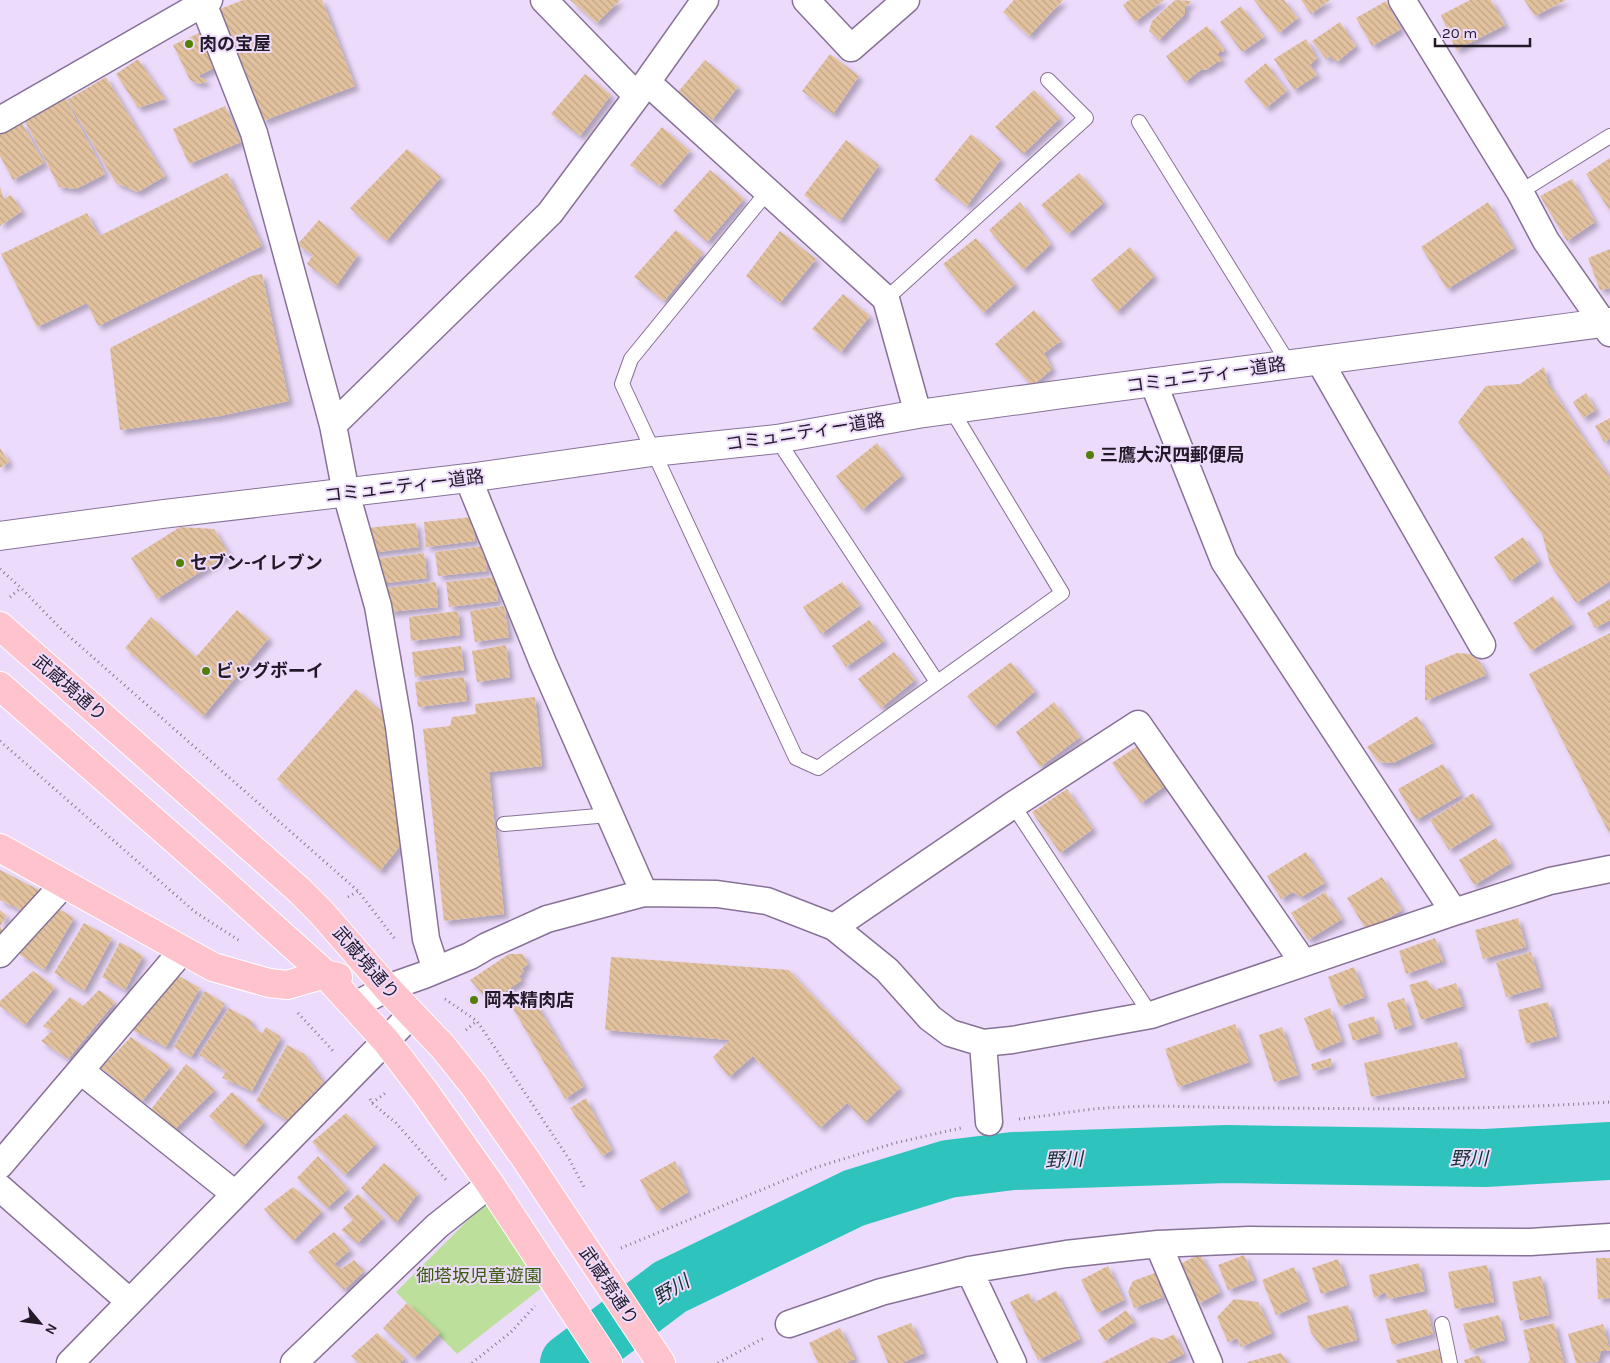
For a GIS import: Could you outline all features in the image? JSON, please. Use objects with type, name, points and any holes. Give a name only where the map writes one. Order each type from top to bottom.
[{"type":"main road","name":"武蔵境通り","points":[[0,626],[299,890],[443,1047],[475,1087],[527,1161],[661,1363]]},
{"type":"main road","name":"武蔵境通り","points":[[0,686],[214,874],[324,974],[386,1041],[425,1092],[490,1184],[608,1363]]},
{"type":"main road","points":[[0,848],[213,967],[268,983],[287,985],[324,974],[387,988]]},
{"type":"street","points":[[544,0],[642,89],[768,191],[886,299],[918,414]]},
{"type":"street","points":[[333,425],[550,212],[642,89],[705,0]]},
{"type":"street","points":[[806,0],[851,48],[906,0]]},
{"type":"street","points":[[1402,0],[1520,192],[1546,241],[1608,326]]},
{"type":"street","points":[[0,120],[204,1],[254,133],[333,425],[346,493],[378,606],[399,727],[426,939],[436,970]]},
{"type":"street","name":"コミュニティー道路","points":[[0,536],[163,514],[468,478],[652,452],[777,439],[950,409],[1319,360],[1608,326]]},
{"type":"street","points":[[1319,360],[1482,645]]},
{"type":"street","points":[[1154,382],[1224,561],[1454,912]]},
{"type":"street","points":[[468,478],[543,663],[644,893]]},
{"type":"street","points":[[834,927],[1013,805],[1138,724],[1303,962]]},
{"type":"street","points":[[354,1006],[387,988],[436,970],[547,919],[644,893],[717,894],[766,901],[834,927],[887,970],[930,1018],[950,1033],[983,1043],[1012,1040],[1151,1015],[1454,912],[1550,882],[1610,869]]},
{"type":"street","points":[[0,954],[64,884]]},
{"type":"street","points":[[0,1164],[182,951]]},
{"type":"street","points":[[82,1359],[130,1302],[412,1014]]},
{"type":"street","points":[[983,1043],[989,1122]]},
{"type":"street","points":[[81,1070],[235,1194]]},
{"type":"street","points":[[294,1363],[437,1226],[490,1184]]},
{"type":"street","points":[[0,1188],[130,1302]]},
{"type":"street","points":[[789,1324],[881,1292],[969,1270],[1066,1254],[1158,1244],[1248,1240],[1530,1242],[1610,1237]]},
{"type":"street","points":[[1158,1244],[1209,1363]]},
{"type":"street","points":[[969,1270],[1013,1363]]},
{"type":"lane","points":[[886,299],[1086,118],[1048,80]]},
{"type":"lane","points":[[1138,122],[1289,364]]},
{"type":"lane","points":[[1520,192],[1610,136]]},
{"type":"lane","points":[[768,191],[631,359],[622,384],[796,758],[818,768],[1062,593],[950,409]]},
{"type":"lane","points":[[777,439],[938,682]]},
{"type":"lane","points":[[1013,805],[1151,1015]]},
{"type":"lane","points":[[504,824],[610,815]]},
{"type":"lane","points":[[1442,1324],[1450,1363]]},
{"type":"path","points":[[0,569],[62,630],[358,891],[398,942]]},
{"type":"path","points":[[0,741],[195,912],[243,944]]},
{"type":"path","points":[[440,996],[477,1021],[569,1159],[586,1191]]},
{"type":"path","points":[[296,1012],[336,1055]]},
{"type":"path","points":[[616,1242],[621,1248],[814,1168],[895,1143],[989,1122],[1105,1108],[1196,1106],[1248,1108],[1466,1108],[1610,1102]]},
{"type":"path","points":[[472,1363],[511,1332],[536,1305]]},
{"type":"path","points":[[718,1363],[789,1324]]},
{"type":"green space","name":"御塔坂児童遊園","points":[[488,1200],[544,1286],[457,1354],[396,1292]]},
{"type":"building","points":[[243,0],[322,0],[355,86],[263,121],[220,9]]},
{"type":"building","points":[[570,0],[620,0],[597,23]]},
{"type":"building","points":[[1014,0],[1063,0],[1029,36],[1003,12]]},
{"type":"building","points":[[1129,0],[1164,0],[1135,22],[1123,5]]},
{"type":"building","points":[[1175,0],[1192,1],[1185,7],[1185,14],[1159,40],[1149,31],[1152,21]]},
{"type":"building","points":[[1254,0],[1284,0],[1298,18],[1279,33]]},
{"type":"building","points":[[1301,0],[1330,0],[1311,14]]},
{"type":"building","points":[[1470,0],[1491,0],[1505,25],[1456,50],[1441,15]]},
{"type":"building","points":[[1524,0],[1566,0],[1535,16]]},
{"type":"building","points":[[1386,1],[1401,29],[1372,46],[1356,18]]},
{"type":"building","points":[[1241,6],[1264,37],[1242,52],[1220,22]]},
{"type":"building","points":[[1340,22],[1356,46],[1337,62],[1329,56],[1327,60],[1312,41]]},
{"type":"building","points":[[1207,26],[1224,49],[1217,56],[1223,58],[1220,62],[1206,70],[1202,69],[1185,82],[1166,56]]},
{"type":"building","points":[[199,33],[216,67],[198,76],[208,81],[199,84],[190,80],[173,45]]},
{"type":"building","points":[[1306,39],[1317,58],[1310,65],[1317,75],[1294,90],[1274,59]]},
{"type":"building","points":[[830,54],[859,76],[833,114],[802,91]]},
{"type":"building","points":[[138,59],[165,99],[138,108],[116,74]]},
{"type":"building","points":[[705,60],[738,87],[712,120],[677,93]]},
{"type":"building","points":[[1266,63],[1287,91],[1266,108],[1244,81]]},
{"type":"building","points":[[585,74],[611,95],[580,136],[551,114]]},
{"type":"building","points":[[106,77],[165,176],[138,192],[116,183],[67,100]]},
{"type":"building","points":[[1034,90],[1060,118],[1023,154],[995,127]]},
{"type":"building","points":[[63,94],[105,174],[76,189],[59,187],[22,115]]},
{"type":"building","points":[[225,106],[241,142],[189,164],[173,129]]},
{"type":"building","points":[[22,123],[44,163],[13,180],[0,156],[0,135]]},
{"type":"building","points":[[662,127],[690,151],[660,186],[630,165]]},
{"type":"building","points":[[971,134],[1001,159],[967,206],[934,180]]},
{"type":"building","points":[[846,140],[879,165],[840,221],[804,195]]},
{"type":"building","points":[[407,149],[441,177],[386,241],[350,208]]},
{"type":"building","points":[[1610,158],[1610,211],[1586,174]]},
{"type":"building","points":[[710,170],[744,199],[707,242],[673,211]]},
{"type":"building","points":[[227,173],[262,246],[98,326],[87,303],[37,327],[1,254],[87,213],[99,236]]},
{"type":"building","points":[[1079,173],[1104,202],[1068,234],[1041,205]]},
{"type":"building","points":[[1572,179],[1595,222],[1567,241],[1540,196]]},
{"type":"building","points":[[0,187],[4,199],[11,195],[22,211],[0,226]]},
{"type":"building","points":[[1020,202],[1051,244],[1023,270],[989,230]]},
{"type":"building","points":[[1488,202],[1514,248],[1447,289],[1421,247]]},
{"type":"building","points":[[319,220],[358,255],[336,286],[307,264],[313,255],[297,245]]},
{"type":"building","points":[[676,230],[703,253],[664,301],[634,277]]},
{"type":"building","points":[[780,231],[816,259],[780,303],[746,276]]},
{"type":"building","points":[[976,238],[1015,284],[983,313],[943,264]]},
{"type":"building","points":[[1130,247],[1154,276],[1117,312],[1091,280]]},
{"type":"building","points":[[1610,249],[1610,288],[1600,290],[1588,258]]},
{"type":"building","points":[[262,274],[289,401],[220,416],[120,430],[110,348],[251,276]]},
{"type":"building","points":[[843,294],[870,316],[841,352],[812,329]]},
{"type":"building","points":[[1034,310],[1061,341],[1044,353],[1052,369],[1032,386],[995,344]]},
{"type":"building","points":[[1544,367],[1548,383],[1610,478],[1610,581],[1576,603],[1550,564],[1542,533],[1458,422],[1486,386],[1520,384]]},
{"type":"building","points":[[1586,393],[1596,410],[1583,418],[1573,402]]},
{"type":"building","points":[[1610,418],[1610,439],[1604,442],[1595,426]]},
{"type":"building","points":[[877,443],[902,475],[862,510],[836,476]]},
{"type":"building","points":[[0,448],[9,462],[0,468]]},
{"type":"building","points":[[473,517],[475,541],[426,547],[424,522]]},
{"type":"building","points":[[416,523],[419,547],[370,553],[367,528]]},
{"type":"building","points":[[180,527],[214,529],[229,554],[157,599],[131,558]]},
{"type":"building","points":[[1523,537],[1539,561],[1510,581],[1494,557]]},
{"type":"building","points":[[484,546],[487,571],[438,576],[435,552]]},
{"type":"building","points":[[424,553],[427,578],[378,584],[375,559]]},
{"type":"building","points":[[495,577],[498,601],[449,607],[446,582]]},
{"type":"building","points":[[436,582],[438,607],[389,612],[386,588]]},
{"type":"building","points":[[842,582],[860,605],[821,634],[803,607]]},
{"type":"building","points":[[1553,596],[1572,624],[1531,651],[1513,623]]},
{"type":"building","points":[[1610,599],[1610,620],[1595,628],[1587,613]]},
{"type":"building","points":[[504,606],[509,637],[475,642],[470,611]]},
{"type":"building","points":[[237,610],[269,638],[203,716],[125,648],[151,617],[196,657]]},
{"type":"building","points":[[458,611],[460,635],[411,641],[409,617]]},
{"type":"building","points":[[869,620],[884,641],[846,667],[832,646]]},
{"type":"building","points":[[1610,633],[1610,832],[1609,833],[1529,674]]},
{"type":"building","points":[[506,645],[510,677],[477,682],[472,651]]},
{"type":"building","points":[[461,646],[464,670],[415,677],[412,652]]},
{"type":"building","points":[[894,652],[915,680],[881,708],[858,679]]},
{"type":"building","points":[[1457,653],[1470,654],[1480,662],[1486,675],[1425,701],[1425,666]]},
{"type":"building","points":[[1011,662],[1035,691],[994,727],[967,696]]},
{"type":"building","points":[[464,677],[467,701],[418,707],[415,682]]},
{"type":"building","points":[[356,689],[387,716],[401,845],[380,871],[277,779]]},
{"type":"building","points":[[535,697],[542,766],[489,772],[504,914],[444,921],[423,729],[450,726],[452,717],[476,714],[475,704]]},
{"type":"building","points":[[1054,702],[1080,737],[1040,767],[1016,732]]},
{"type":"building","points":[[1417,716],[1433,743],[1393,763],[1379,762],[1367,747]]},
{"type":"building","points":[[1142,743],[1169,783],[1141,803],[1112,763]]},
{"type":"building","points":[[1443,764],[1461,795],[1416,820],[1398,789]]},
{"type":"building","points":[[1067,789],[1093,829],[1060,853],[1032,812]]},
{"type":"building","points":[[1473,793],[1491,824],[1449,850],[1430,820]]},
{"type":"building","points":[[1496,838],[1511,863],[1474,885],[1459,860]]},
{"type":"building","points":[[1306,852],[1325,883],[1301,897],[1293,892],[1281,899],[1267,876]]},
{"type":"building","points":[[0,870],[39,890],[25,912],[0,900]]},
{"type":"building","points":[[1382,877],[1402,910],[1367,931],[1347,898]]},
{"type":"building","points":[[1325,892],[1342,919],[1308,940],[1291,913]]},
{"type":"building","points":[[56,907],[74,918],[44,970],[19,954]]},
{"type":"building","points":[[0,910],[7,916],[0,926]]},
{"type":"building","points":[[1518,918],[1526,947],[1483,959],[1475,930]]},
{"type":"building","points":[[84,923],[112,938],[84,991],[54,973]]},
{"type":"building","points":[[0,926],[5,935],[0,940]]},
{"type":"building","points":[[1435,938],[1443,961],[1406,974],[1399,951]]},
{"type":"building","points":[[120,942],[143,956],[125,990],[102,977]]},
{"type":"building","points":[[1531,952],[1541,987],[1506,997],[1496,962]]},
{"type":"building","points":[[509,954],[523,954],[528,964],[522,969],[524,972],[519,976],[522,980],[490,1002],[470,980]]},
{"type":"building","points":[[611,957],[789,970],[900,1088],[865,1122],[847,1103],[820,1128],[753,1056],[729,1077],[713,1057],[730,1040],[605,1030]]},
{"type":"building","points":[[1354,967],[1365,997],[1339,1007],[1328,977]]},
{"type":"building","points":[[33,971],[55,987],[25,1025],[0,1006],[0,1001]]},
{"type":"building","points":[[175,974],[200,988],[166,1047],[132,1030]]},
{"type":"building","points":[[1427,980],[1434,990],[1456,983],[1463,1006],[1421,1020],[1409,985]]},
{"type":"building","points":[[99,990],[115,1002],[68,1059],[41,1041],[52,1031],[43,1026],[70,997],[83,1006]]},
{"type":"building","points":[[205,991],[225,1004],[191,1057],[174,1047]]},
{"type":"building","points":[[532,996],[584,1086],[565,1099],[511,1005]]},
{"type":"building","points":[[1404,998],[1412,1025],[1395,1030],[1387,1003]]},
{"type":"building","points":[[1548,1002],[1557,1036],[1526,1044],[1518,1010]]},
{"type":"building","points":[[229,1008],[252,1021],[252,1026],[262,1034],[266,1027],[281,1037],[252,1091],[222,1078],[226,1071],[199,1055]]},
{"type":"building","points":[[1330,1008],[1342,1041],[1317,1051],[1304,1018]]},
{"type":"building","points":[[1374,1016],[1379,1033],[1353,1041],[1348,1024]]},
{"type":"building","points":[[1235,1024],[1249,1062],[1178,1087],[1165,1049]]},
{"type":"building","points":[[1282,1027],[1298,1075],[1274,1082],[1259,1035]]},
{"type":"building","points":[[131,1037],[171,1066],[142,1101],[101,1068]]},
{"type":"building","points":[[1457,1042],[1465,1077],[1371,1097],[1364,1063]]},
{"type":"building","points":[[287,1045],[304,1054],[324,1082],[288,1121],[256,1101]]},
{"type":"building","points":[[1331,1058],[1331,1066],[1313,1071],[1311,1064]]},
{"type":"building","points":[[186,1064],[215,1090],[168,1136],[145,1117]]},
{"type":"building","points":[[232,1092],[264,1122],[243,1147],[209,1116]]},
{"type":"building","points":[[586,1098],[612,1150],[602,1156],[570,1108]]},
{"type":"building","points":[[346,1113],[376,1144],[345,1175],[312,1142]]},
{"type":"building","points":[[318,1156],[348,1189],[327,1208],[297,1178]]},
{"type":"building","points":[[675,1161],[688,1192],[657,1211],[640,1180]]},
{"type":"building","points":[[384,1163],[418,1193],[396,1223],[361,1188]]},
{"type":"building","points":[[293,1187],[322,1211],[293,1241],[264,1209]]},
{"type":"building","points":[[358,1194],[383,1218],[358,1243],[341,1230],[353,1220],[343,1208]]},
{"type":"building","points":[[334,1232],[350,1250],[334,1264],[341,1269],[354,1260],[364,1271],[344,1290],[308,1252]]},
{"type":"building","points":[[1200,1254],[1220,1292],[1198,1304],[1178,1265]]},
{"type":"building","points":[[1244,1255],[1254,1280],[1228,1290],[1218,1265]]},
{"type":"building","points":[[1596,1258],[1610,1258],[1610,1298],[1598,1299]]},
{"type":"building","points":[[1338,1259],[1347,1285],[1321,1294],[1312,1268]]},
{"type":"building","points":[[1419,1263],[1425,1291],[1389,1299],[1385,1292],[1374,1298],[1369,1275]]},
{"type":"building","points":[[1487,1265],[1494,1302],[1455,1309],[1448,1272]]},
{"type":"building","points":[[1108,1266],[1124,1300],[1097,1313],[1081,1280]]},
{"type":"building","points":[[1294,1267],[1308,1301],[1276,1315],[1262,1280]]},
{"type":"building","points":[[1155,1273],[1163,1297],[1134,1308],[1128,1291],[1133,1281]]},
{"type":"building","points":[[1541,1276],[1549,1315],[1520,1321],[1512,1282]]},
{"type":"building","points":[[1056,1291],[1080,1339],[1038,1360],[1010,1302],[1029,1293],[1033,1303]]},
{"type":"building","points":[[1234,1299],[1258,1302],[1272,1333],[1241,1347],[1237,1338],[1228,1342],[1217,1317]]},
{"type":"building","points":[[407,1303],[440,1333],[414,1358],[383,1328]]},
{"type":"building","points":[[1348,1305],[1357,1340],[1323,1349],[1311,1333],[1307,1316]]},
{"type":"building","points":[[1427,1309],[1433,1334],[1392,1345],[1385,1319]]},
{"type":"building","points":[[1126,1310],[1134,1322],[1105,1341],[1098,1330]]},
{"type":"building","points":[[1499,1315],[1505,1340],[1470,1350],[1463,1324]]},
{"type":"building","points":[[911,1323],[924,1353],[902,1363],[888,1363],[877,1336]]},
{"type":"building","points":[[1554,1323],[1564,1363],[1528,1363],[1530,1359],[1523,1330]]},
{"type":"building","points":[[1603,1324],[1610,1351],[1601,1351],[1598,1362],[1576,1363],[1568,1334]]},
{"type":"building","points":[[840,1328],[855,1359],[846,1363],[818,1363],[809,1343]]},
{"type":"building","points":[[377,1333],[405,1358],[400,1363],[359,1363],[351,1356]]},
{"type":"building","points":[[1174,1334],[1184,1354],[1166,1363],[1101,1363],[1153,1337],[1162,1340]]},
{"type":"building","points":[[1443,1348],[1447,1363],[1397,1363],[1396,1360]]},
{"type":"building","points":[[1281,1353],[1288,1363],[1247,1363],[1247,1362]]},
{"type":"building","points":[[1479,1355],[1482,1363],[1465,1363],[1464,1360]]},
{"type":"waterway","name":"野川","points":[[569,1363],[670,1287],[854,1198],[948,1169],[1013,1161],[1227,1154],[1485,1158],[1610,1151]]},
{"type":"place","name":"肉の宝屋","points":[[189,44]]},
{"type":"place","name":"三鷹大沢四郵便局","points":[[1090,455]]},
{"type":"place","name":"セブン-イレブン","points":[[180,563]]},
{"type":"place","name":"ビッグボーイ","points":[[206,671]]},
{"type":"place","name":"岡本精肉店","points":[[474,1000]]}]
